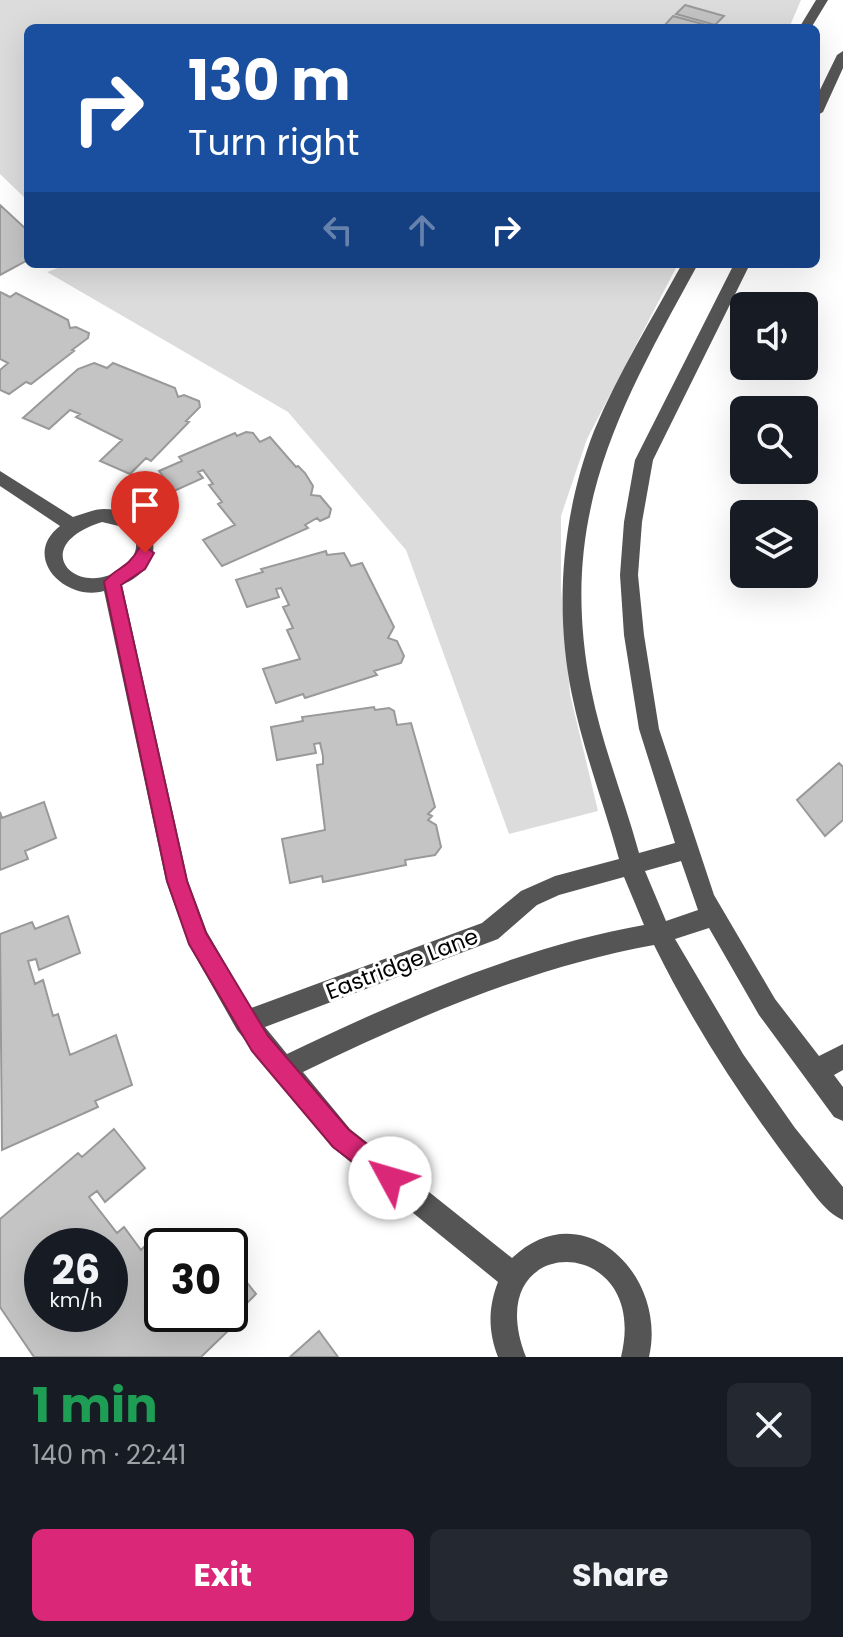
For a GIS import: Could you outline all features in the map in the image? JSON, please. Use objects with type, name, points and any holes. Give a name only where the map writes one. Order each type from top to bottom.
[{"type":"street","points":[[807,24],[822,0]]},
{"type":"street","points":[[820,104],[843,55]]},
{"type":"street","points":[[688,268],[600,440],[585,487],[573,603],[578,674],[603,773],[645,902],[731,1060],[796,1154],[843,1207]]},
{"type":"street","points":[[740,268],[644,460],[633,522],[629,575],[634,635],[649,729],[686,850],[714,916],[767,1007],[843,1108]]},
{"type":"street","points":[[0,477],[71,525]]},
{"type":"street","points":[[102,515],[131,521],[141,530],[146,541],[145,553],[139,564],[112,582],[82,585],[59,574],[51,554],[54,543],[71,525],[102,515]]},
{"type":"street","points":[[112,582],[177,881],[197,937],[246,1022],[341,1138],[514,1277]]},
{"type":"street","name":"Eastridge Lane","points":[[246,1022],[490,931],[529,898],[555,886],[686,850]]},
{"type":"street","name":"Eastridge Lane","points":[[282,1069],[369,1027],[465,989],[599,944],[662,933],[714,916]]},
{"type":"street","points":[[816,1072],[843,1056]]},
{"type":"street","points":[[512,1357],[503,1322],[505,1298],[514,1277],[529,1260],[549,1250],[571,1248],[593,1253],[613,1266],[628,1286],[638,1309],[640,1335],[635,1357]]},
{"type":"shaded area","points":[[0,0],[801,0],[791,24],[24,24],[24,197],[0,174]]},
{"type":"shaded area","points":[[58,268],[676,268],[587,439],[561,516],[561,589],[570,694],[598,811],[509,834],[406,550],[288,412],[47,272]]},
{"type":"building","points":[[685,5],[724,16],[716,24],[711,24],[676,14]]},
{"type":"building","points":[[673,16],[703,24],[666,24]]},
{"type":"building","points":[[0,205],[24,227],[24,262],[0,275]]},
{"type":"building","points":[[0,292],[10,297],[16,293],[68,320],[70,328],[76,327],[89,333],[88,338],[74,351],[31,384],[26,382],[9,394],[0,390],[0,370],[8,363],[0,359]]},
{"type":"building","points":[[94,363],[107,368],[113,363],[175,388],[178,397],[184,395],[199,401],[200,407],[186,421],[189,422],[151,461],[146,458],[130,474],[100,461],[122,440],[76,417],[80,414],[70,410],[49,429],[23,418],[78,369]]},
{"type":"building","points":[[235,433],[237,436],[253,433],[260,442],[270,437],[305,473],[313,486],[311,495],[320,496],[331,509],[329,517],[320,521],[317,518],[305,525],[308,528],[222,566],[203,540],[235,525],[218,504],[222,502],[209,485],[213,484],[203,470],[198,472],[203,478],[174,491],[159,471],[182,461],[179,457]]},
{"type":"building","points":[[326,551],[327,555],[344,553],[351,566],[362,563],[394,627],[388,638],[397,641],[404,656],[401,663],[374,671],[377,675],[305,698],[303,694],[276,703],[263,669],[300,659],[287,630],[293,628],[283,607],[289,605],[281,588],[276,589],[279,597],[247,607],[236,580],[263,572],[261,569]]},
{"type":"building","points":[[374,707],[375,710],[389,708],[394,711],[397,725],[411,723],[435,807],[428,814],[432,816],[428,820],[436,825],[441,847],[435,855],[405,860],[406,865],[323,882],[322,876],[290,883],[282,839],[325,830],[317,765],[323,764],[323,756],[320,743],[314,744],[316,753],[277,760],[271,727],[303,721],[302,717]]},
{"type":"building","points":[[839,763],[843,767],[843,820],[825,836],[797,800]]},
{"type":"building","points":[[44,802],[56,838],[25,851],[28,859],[0,870],[0,812],[2,818]]},
{"type":"building","points":[[68,916],[80,953],[39,970],[36,959],[28,961],[35,984],[43,980],[53,1016],[58,1014],[70,1055],[116,1035],[132,1085],[95,1101],[98,1107],[2,1150],[0,934],[32,922],[35,929]]},
{"type":"building","points":[[114,1129],[145,1168],[105,1202],[97,1191],[89,1197],[113,1228],[24,1228],[24,1332],[128,1332],[128,1232],[141,1250],[144,1247],[144,1332],[227,1332],[201,1357],[34,1357],[0,1307],[0,1219],[78,1153],[82,1157]]},
{"type":"building","points":[[248,1284],[256,1294],[248,1302]]},
{"type":"building","points":[[319,1331],[338,1357],[290,1357]]},
{"type":"route","points":[[145,553],[127,575],[112,582],[177,881],[197,937],[260,1043],[341,1138],[390,1178]]}]
